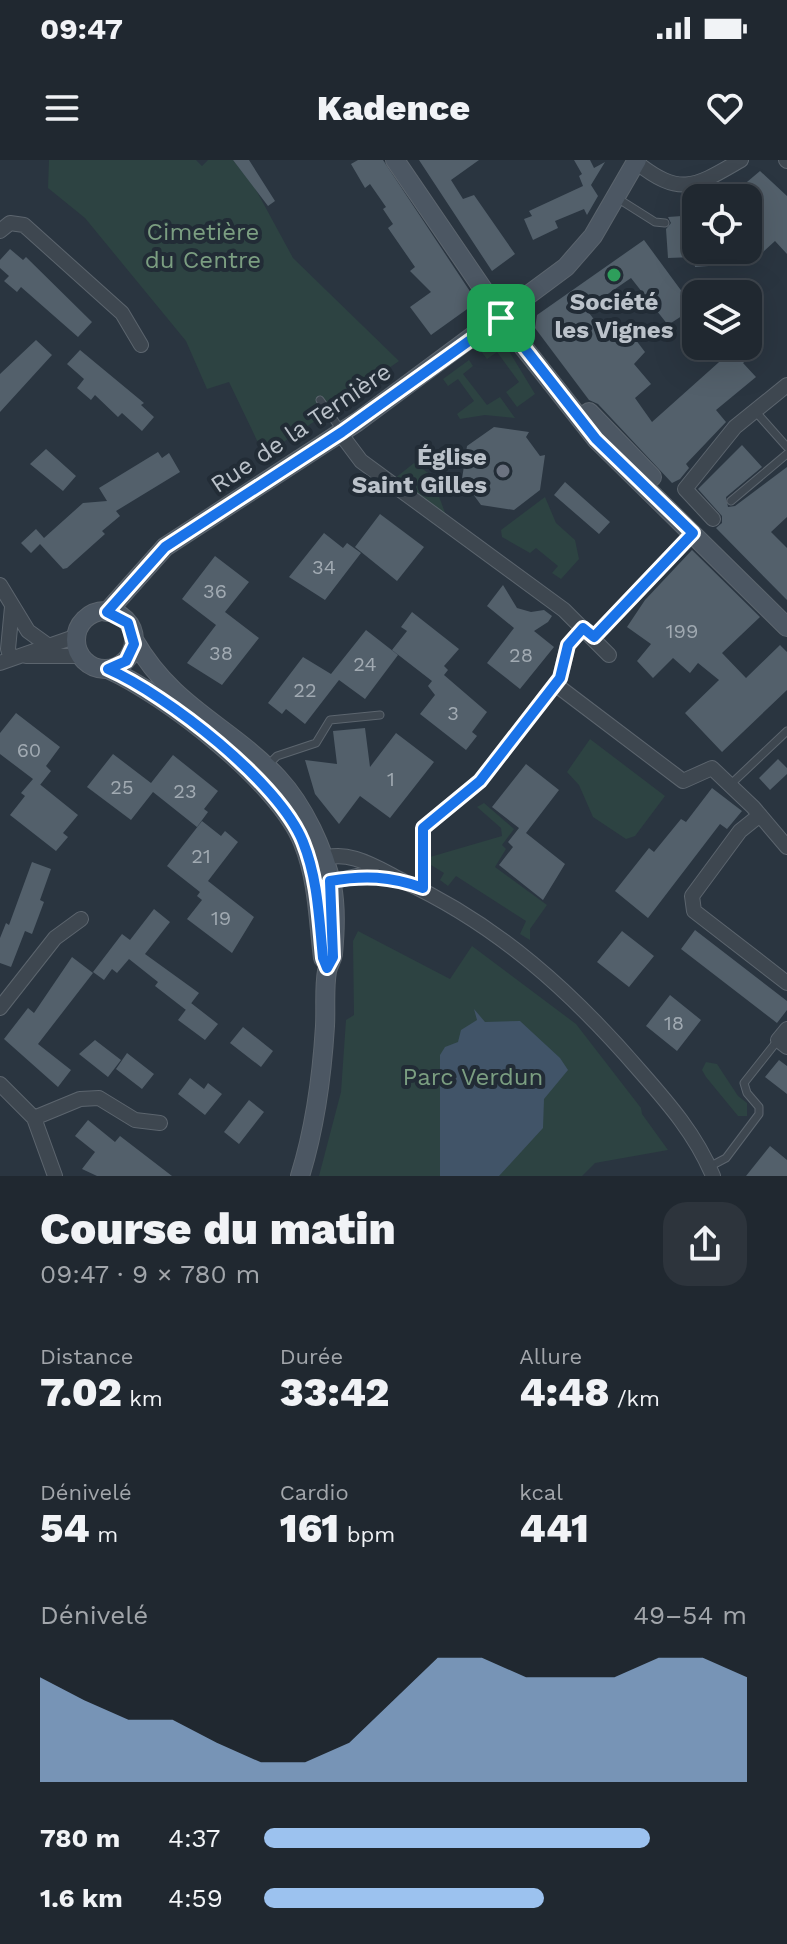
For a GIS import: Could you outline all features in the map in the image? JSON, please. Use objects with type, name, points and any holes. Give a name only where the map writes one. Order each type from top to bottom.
[{"type":"street","points":[[395,160],[506,314],[605,430],[706,524],[787,612]]},
{"type":"street","points":[[408,160],[506,314]]},
{"type":"street","points":[[636,161],[679,188],[697,185],[741,160]]},
{"type":"street","name":"Rue de la Ternière","points":[[107,612],[165,547],[341,433],[566,267],[593,236],[636,161]]},
{"type":"street","points":[[0,231],[10,223],[24,225],[122,313],[141,345]]},
{"type":"street","points":[[787,385],[735,427],[696,471],[685,489],[706,524],[787,627]]},
{"type":"street","points":[[341,433],[361,461],[564,610],[609,655]]},
{"type":"street","points":[[423,888],[423,828],[480,781],[560,678],[568,645],[588,632],[706,524]]},
{"type":"street","points":[[108,669],[126,661],[134,583]]},
{"type":"street","points":[[0,585],[28,631],[46,644]]},
{"type":"street","points":[[11,603],[13,629],[8,649],[11,659]]},
{"type":"street","points":[[261,772],[149,691],[108,669],[92,666],[81,656],[77,636],[89,616],[107,612],[131,631],[151,668],[178,697],[261,772],[301,812],[323,883],[333,957],[327,968],[325,1028],[316,1106],[300,1176]]},
{"type":"street","points":[[11,659],[46,644],[77,636]]},
{"type":"street","points":[[11,659],[81,656]]},
{"type":"street","points":[[555,684],[683,781],[712,768],[731,784],[787,847]]},
{"type":"street","points":[[760,815],[740,831],[692,896],[694,911],[787,983]]},
{"type":"street","points":[[317,862],[364,862],[388,870],[400,879]]},
{"type":"street","points":[[323,883],[368,875],[400,879],[423,888],[474,919],[529,959],[599,1024],[674,1109],[711,1171]]},
{"type":"street","points":[[0,1008],[55,938],[81,919]]},
{"type":"street","points":[[0,1084],[34,1118],[55,1176]]},
{"type":"street","points":[[34,1118],[80,1099],[99,1098],[135,1120],[160,1123]]},
{"type":"lane","points":[[617,198],[655,222],[665,223]]},
{"type":"lane","points":[[320,400],[341,433]]},
{"type":"lane","points":[[755,411],[787,447]]},
{"type":"lane","points":[[731,501],[787,454]]},
{"type":"lane","points":[[261,772],[277,756],[316,743],[330,720],[380,715]]},
{"type":"lane","points":[[731,784],[787,731]]},
{"type":"lane","points":[[711,1171],[726,1158],[759,1114],[759,1107],[747,1093],[744,1083],[784,1039]]},
{"type":"green space","name":"Cimetière du Centre","points":[[49,160],[196,160],[202,166],[208,160],[233,160],[255,188],[293,258],[399,361],[342,401],[326,403],[324,415],[264,455],[229,382],[207,389],[186,341],[85,218],[48,188]]},
{"type":"green space","points":[[494,341],[504,343],[535,394],[517,407],[506,392],[519,382],[497,352],[487,359],[481,351]]},
{"type":"green space","points":[[469,360],[473,366],[463,374],[487,405],[500,397],[515,418],[485,415],[460,419],[457,414],[474,401],[458,379],[448,386],[443,379]]},
{"type":"green space","points":[[414,463],[431,475],[447,518],[394,479]]},
{"type":"green space","points":[[545,497],[556,523],[575,540],[579,559],[561,579],[552,573],[558,566],[536,548],[530,553],[502,537],[501,530]]},
{"type":"green space","points":[[590,739],[665,796],[635,836],[626,839],[593,817],[579,785],[567,772]]},
{"type":"green space","points":[[484,803],[514,829],[502,845],[506,849],[495,867],[547,905],[530,929],[530,940],[520,934],[526,921],[456,876],[448,886],[440,880],[444,873],[431,865],[430,857],[502,836],[501,828],[477,807]]},
{"type":"green space","name":"Parc Verdun","points":[[358,931],[450,979],[472,946],[576,1024],[641,1108],[642,1114],[668,1150],[595,1163],[582,1176],[319,1176],[341,1092],[346,1020],[354,1015],[353,941]]},
{"type":"green space","points":[[706,1062],[717,1064],[738,1096],[747,1103],[747,1116],[738,1116],[706,1077],[702,1070]]},
{"type":"water","points":[[474,1009],[485,1022],[520,1021],[560,1058],[568,1070],[544,1099],[543,1128],[499,1176],[440,1176],[440,1055],[445,1047],[458,1042],[461,1030],[477,1020]]},
{"type":"building","points":[[233,160],[249,160],[275,201],[268,206]]},
{"type":"building","points":[[358,160],[383,160],[477,302],[431,335],[410,307],[431,292],[410,271],[415,267],[388,228],[393,224],[383,209],[386,207],[370,184],[365,188],[351,164]]},
{"type":"building","points":[[419,160],[479,160],[451,180],[463,199],[474,195],[515,254],[492,271]]},
{"type":"building","points":[[574,160],[590,160],[594,168],[605,162],[591,185],[598,196],[587,215],[584,209],[555,221],[558,228],[533,240],[524,219],[532,216],[529,211],[583,186],[579,176],[582,174]]},
{"type":"building","points":[[760,171],[787,196],[787,254],[775,241],[762,252],[762,184],[745,184]]},
{"type":"building","points":[[682,216],[682,257],[668,258],[666,229],[671,223],[668,217]]},
{"type":"building","points":[[644,240],[682,292],[682,316],[668,325],[631,278],[586,309],[606,335],[623,323],[645,352],[634,364],[651,384],[635,398],[652,422],[721,360],[747,360],[743,363],[756,377],[716,410],[726,422],[686,464],[689,468],[680,479],[672,483],[598,404],[589,400],[535,328],[537,315]]},
{"type":"building","points":[[10,249],[23,260],[26,257],[92,322],[78,337],[21,287],[17,292],[4,281],[9,276],[0,268],[0,260]]},
{"type":"building","points":[[695,264],[722,265],[695,267]]},
{"type":"building","points":[[36,340],[52,355],[0,412],[0,374]]},
{"type":"building","points":[[80,350],[144,403],[141,405],[154,417],[142,431],[122,413],[118,417],[95,395],[91,400],[77,388],[84,379],[67,364]]},
{"type":"building","name":"Église Saint Gilles","points":[[494,427],[529,432],[526,437],[540,456],[545,455],[540,490],[514,510],[481,505],[462,479],[467,446]]},
{"type":"building","points":[[742,445],[762,467],[726,497],[728,507],[735,506],[787,467],[787,517],[771,532],[787,548],[787,600],[716,528],[722,523],[722,516],[698,489]]},
{"type":"building","points":[[46,449],[76,476],[63,491],[30,464]]},
{"type":"building","points":[[158,452],[162,458],[169,453],[180,472],[116,511],[120,516],[102,531],[105,534],[67,568],[63,569],[40,544],[31,553],[21,543],[36,529],[44,538],[83,503],[107,501],[99,488]]},
{"type":"building","points":[[565,482],[610,522],[599,534],[554,495]]},
{"type":"building","points":[[380,514],[424,547],[397,581],[355,547]]},
{"type":"building","points":[[324,533],[343,548],[347,543],[361,553],[325,600],[289,577]]},
{"type":"building","points":[[692,550],[760,617],[722,653],[746,678],[780,645],[787,652],[787,690],[722,752],[685,713],[719,680],[698,663],[690,673],[673,658],[653,678],[637,661],[651,644],[627,627],[645,600]]},
{"type":"building","points":[[215,556],[249,582],[225,612],[259,638],[222,685],[187,663],[216,625],[182,599]]},
{"type":"building","points":[[503,585],[517,608],[531,612],[544,610],[552,616],[534,631],[554,647],[520,689],[487,663],[514,628],[487,606]]},
{"type":"building","points":[[412,612],[459,649],[444,666],[448,670],[444,675],[487,712],[472,732],[477,736],[466,750],[420,714],[435,695],[428,686],[432,681],[392,650],[407,631],[401,627]]},
{"type":"building","points":[[366,630],[398,655],[365,699],[339,680],[305,724],[286,709],[282,714],[268,703],[303,657],[331,674]]},
{"type":"building","points":[[16,713],[60,747],[46,766],[51,771],[40,785],[78,815],[63,833],[68,837],[56,851],[10,815],[25,796],[21,793],[33,779],[0,754],[0,733]]},
{"type":"building","points":[[365,728],[370,767],[396,733],[434,762],[390,818],[360,796],[339,824],[315,794],[305,760],[337,764],[333,731]]},
{"type":"building","points":[[113,754],[151,783],[173,755],[218,791],[204,809],[208,812],[197,827],[153,792],[131,820],[87,787]]},
{"type":"building","points":[[778,759],[787,768],[787,774],[770,790],[759,778]]},
{"type":"building","points":[[526,764],[559,790],[526,833],[565,864],[543,900],[499,865],[513,847],[508,842],[519,828],[492,807]]},
{"type":"building","points":[[712,788],[742,811],[727,829],[720,824],[648,918],[615,891],[649,848],[654,852],[681,819],[686,822]]},
{"type":"building","points":[[202,821],[221,836],[225,831],[238,842],[208,881],[254,917],[232,953],[187,919],[202,900],[197,896],[200,892],[167,866]]},
{"type":"building","points":[[32,862],[51,869],[40,900],[44,902],[32,934],[25,931],[11,967],[0,963],[0,938],[6,923],[9,925]]},
{"type":"building","points":[[154,909],[170,922],[145,954],[199,993],[186,1010],[155,986],[158,982],[129,959],[117,973],[112,969],[104,980],[93,972],[122,934],[130,940]]},
{"type":"building","points":[[695,930],[787,1001],[787,1010],[777,1023],[681,949]]},
{"type":"building","points":[[622,931],[654,956],[629,987],[597,962]]},
{"type":"building","points":[[72,957],[93,973],[38,1044],[71,1070],[58,1087],[4,1039],[28,1008],[34,1013]]},
{"type":"building","points":[[670,995],[701,1020],[677,1051],[646,1026]]},
{"type":"building","points":[[191,1003],[218,1024],[205,1040],[178,1020]]},
{"type":"building","points":[[243,1027],[273,1051],[261,1067],[230,1043]]},
{"type":"building","points":[[95,1040],[121,1060],[108,1077],[79,1054]]},
{"type":"building","points":[[127,1053],[154,1074],[142,1089],[116,1069]]},
{"type":"building","points":[[779,1060],[787,1066],[787,1094],[765,1077]]},
{"type":"building","points":[[190,1078],[204,1089],[208,1083],[222,1094],[205,1115],[178,1094]]},
{"type":"building","points":[[249,1100],[264,1112],[239,1144],[224,1132]]},
{"type":"building","points":[[88,1120],[115,1142],[120,1136],[172,1176],[97,1176],[82,1169],[95,1152],[75,1136]]},
{"type":"building","points":[[770,1146],[787,1160],[787,1176],[746,1176]]},
{"type":"place","name":"Société les Vignes","points":[[614,275]]},
{"type":"place","name":"Église Saint Gilles","points":[[503,471]]},
{"type":"route","points":[[501,318],[596,439],[693,533],[594,637],[583,628],[568,645],[560,678],[480,781],[423,828],[423,888],[400,879],[368,875],[330,881],[333,889],[333,957],[327,968],[310,866],[302,840],[290,819],[242,763],[149,691],[108,669],[126,661],[134,640],[128,623],[117,614],[107,612],[165,547],[342,432],[483,327],[501,318]]}]
